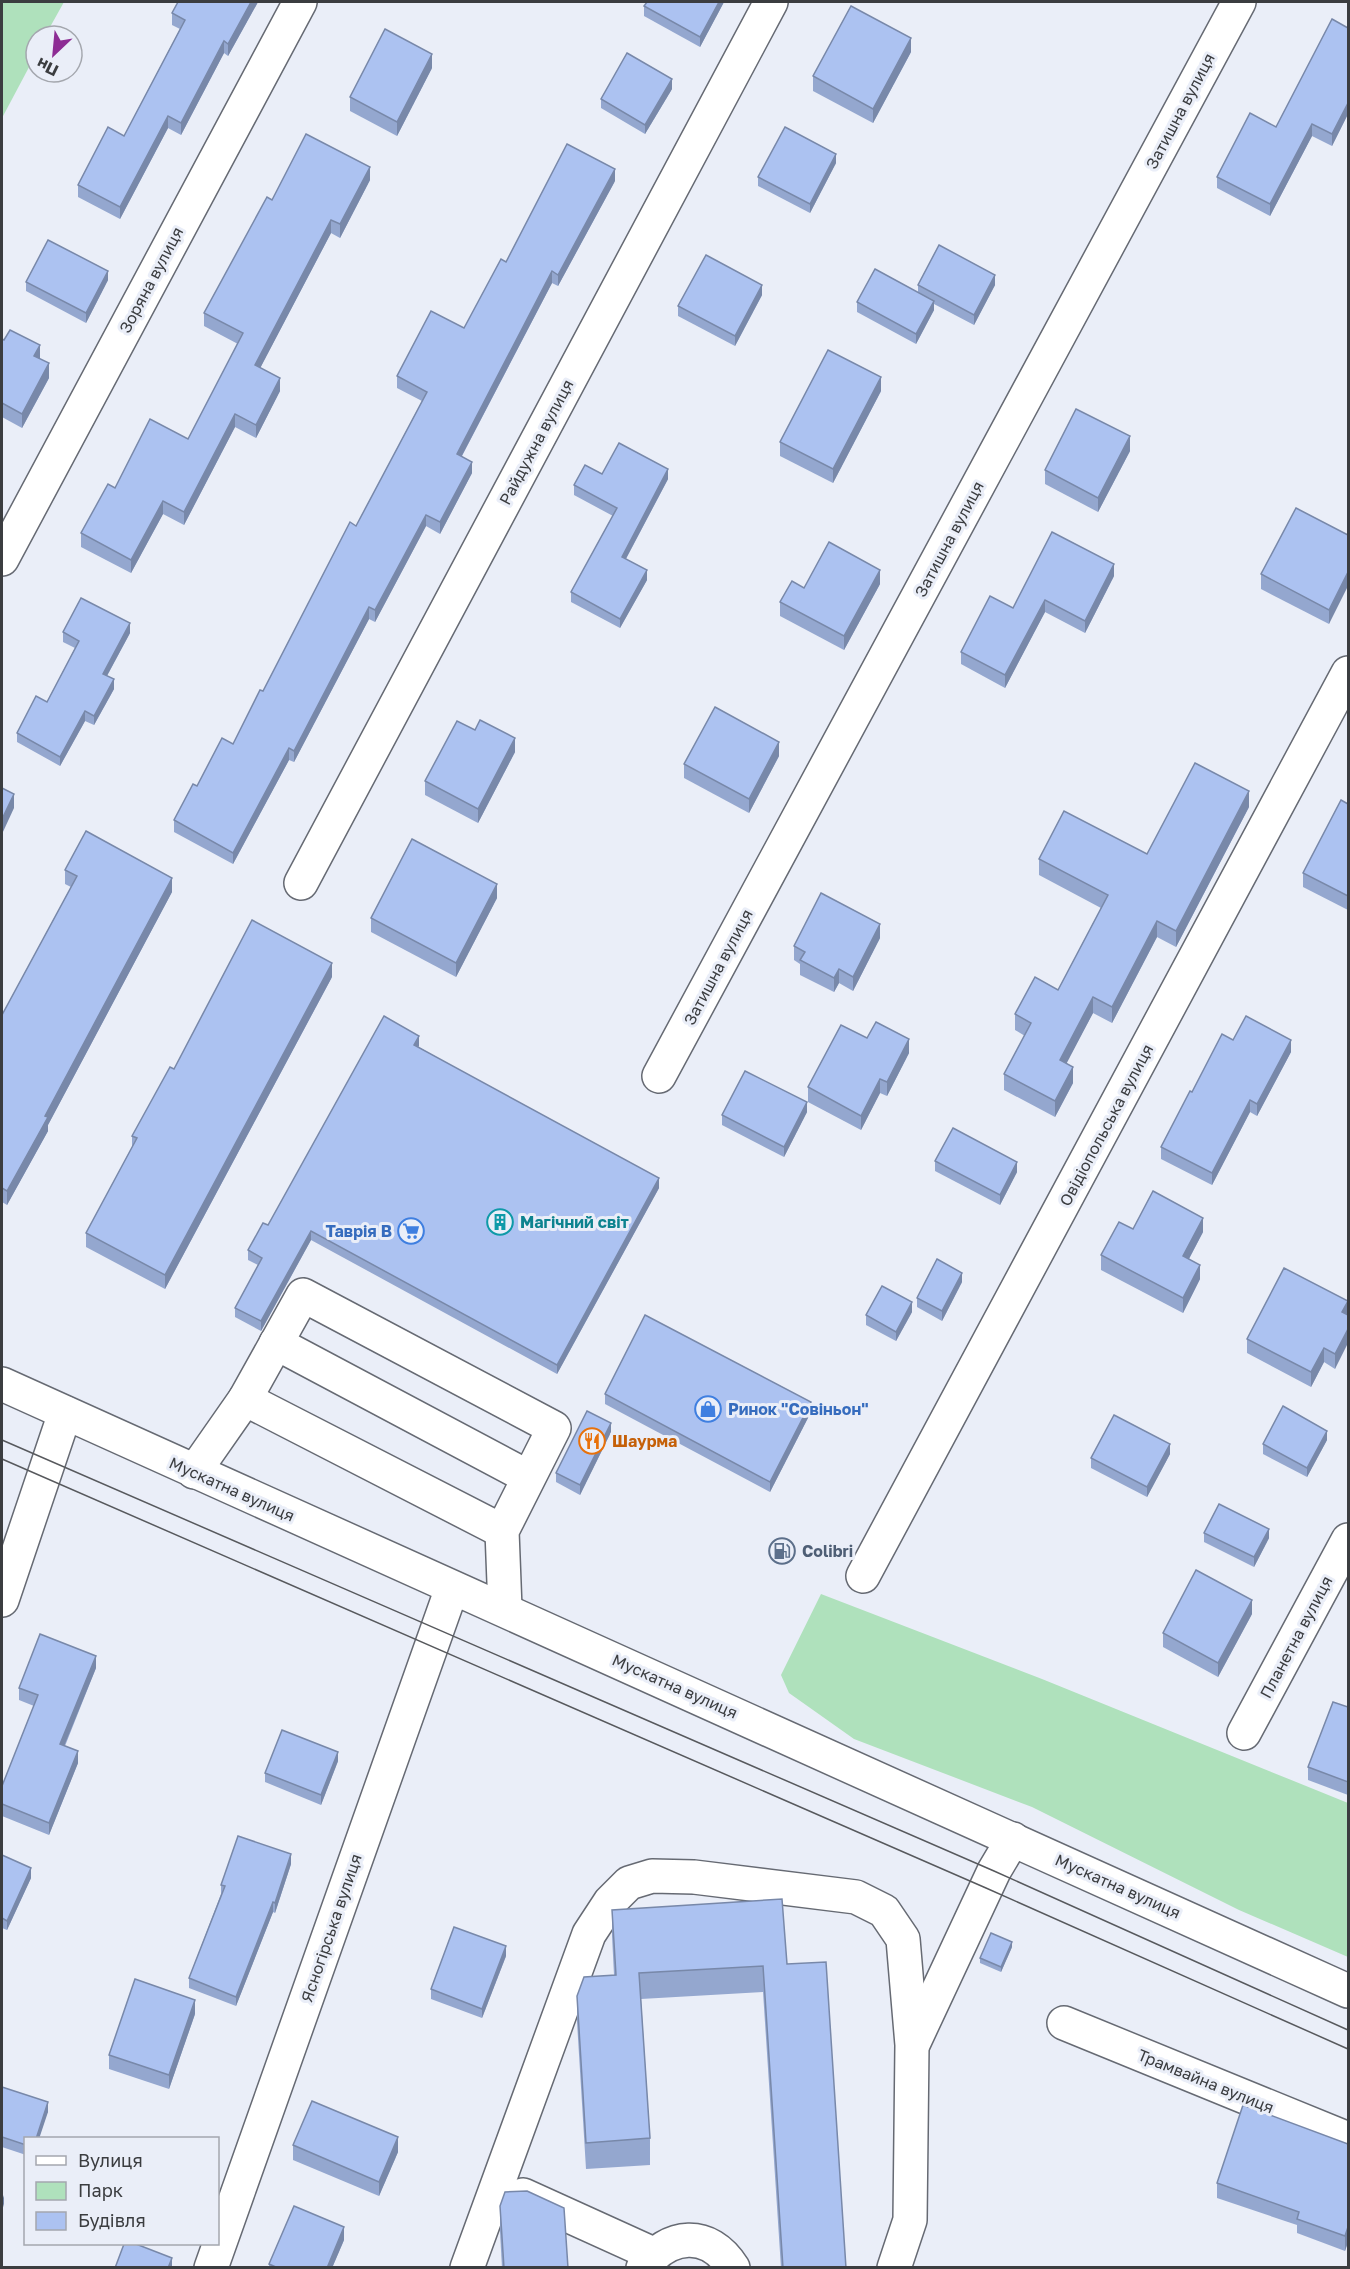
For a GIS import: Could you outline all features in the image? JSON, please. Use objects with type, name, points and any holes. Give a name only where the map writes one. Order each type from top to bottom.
[{"type":"street","name":"Зоряна вулиця","points":[[2,559],[300,2]]},
{"type":"street","name":"Райдужна вулиця","points":[[301,883],[771,2]]},
{"type":"street","name":"Затишна вулиця","points":[[659,1076],[1239,2]]},
{"type":"street","name":"Овідіопольська вулиця","points":[[863,1576],[1348,673]]},
{"type":"street","points":[[194,1472],[245,1399],[303,1295],[554,1428],[502,1531],[505,1609]]},
{"type":"street","points":[[276,1343],[528,1477]]},
{"type":"street","name":"Мускатна вулиця","points":[[2,1384],[1348,1991]]},
{"type":"street","points":[[245,1399],[502,1531]]},
{"type":"street","points":[[2,1600],[65,1413]]},
{"type":"street","name":"Планетна вулиця","points":[[1244,1733],[1348,1540]]},
{"type":"street","name":"Ясногірська вулиця","points":[[211,2268],[452,1588]]},
{"type":"street","points":[[912,2045],[994,1871],[1012,1839]]},
{"type":"street","points":[[467,2268],[589,1934],[610,1902],[629,1883],[652,1876],[694,1877],[856,1897],[884,1911],[903,1939],[912,2045],[910,2220],[894,2268]]},
{"type":"street","name":"Трамвайна вулиця","points":[[1064,2023],[1348,2139]]},
{"type":"street","points":[[498,2183],[648,2261],[666,2245],[681,2240],[698,2240],[714,2246],[726,2257],[733,2268]]},
{"type":"green space","points":[[2,2],[64,2],[52,24],[24,24],[24,77],[2,118]]},
{"type":"green space","points":[[821,1594],[1042,1679],[1348,1803],[1348,1957],[1239,1910],[1032,1807],[854,1739],[789,1693],[781,1675]]},
{"type":"building","points":[[178,2],[251,2],[228,44],[224,41],[181,123],[168,116],[120,207],[78,185],[108,127],[124,136],[185,20],[172,13]]},
{"type":"building","points":[[647,2],[719,2],[700,37],[644,6]]},
{"type":"building","points":[[851,6],[911,38],[873,109],[813,76]]},
{"type":"building","points":[[1332,19],[1348,28],[1348,103],[1332,134],[1312,124],[1270,204],[1217,177],[1250,113],[1276,127]]},
{"type":"building","points":[[385,29],[432,54],[397,122],[350,97]]},
{"type":"building","points":[[627,53],[672,79],[645,125],[601,99]]},
{"type":"building","points":[[785,127],[836,154],[810,204],[758,177]]},
{"type":"building","points":[[306,134],[370,167],[340,224],[331,220],[255,365],[280,378],[256,425],[235,414],[184,512],[163,501],[131,560],[81,533],[108,484],[115,488],[150,419],[188,439],[243,333],[204,313],[267,197],[272,200]]},
{"type":"building","points":[[567,144],[615,169],[558,275],[552,271],[457,454],[472,462],[440,522],[426,515],[375,610],[369,607],[294,751],[289,748],[233,853],[174,820],[193,784],[197,786],[222,738],[233,744],[260,690],[263,691],[350,522],[356,526],[427,392],[397,376],[431,311],[464,328],[501,259],[506,262]]},
{"type":"building","points":[[48,240],[108,271],[86,313],[26,282]]},
{"type":"building","points":[[939,245],[995,275],[974,315],[918,285]]},
{"type":"building","points":[[706,255],[762,285],[735,336],[678,306]]},
{"type":"building","points":[[875,269],[934,301],[916,334],[857,302]]},
{"type":"building","points":[[10,330],[40,345],[34,356],[49,363],[22,414],[2,403],[2,339],[4,340]]},
{"type":"building","points":[[828,350],[881,377],[833,469],[780,442]]},
{"type":"building","points":[[1076,409],[1130,436],[1098,498],[1045,470]]},
{"type":"building","points":[[619,443],[668,469],[622,557],[647,570],[620,619],[571,592],[617,508],[574,485],[585,465],[602,474]]},
{"type":"building","points":[[1296,508],[1348,535],[1348,572],[1329,610],[1261,574]]},
{"type":"building","points":[[1052,532],[1114,564],[1085,621],[1045,600],[1005,675],[961,652],[990,596],[1013,608]]},
{"type":"building","points":[[829,542],[880,570],[844,636],[780,602],[792,581],[804,588]]},
{"type":"building","points":[[81,598],[130,623],[103,674],[114,679],[94,716],[85,711],[60,757],[17,733],[36,696],[47,702],[79,641],[63,632]]},
{"type":"building","points":[[715,707],[779,742],[749,799],[684,764]]},
{"type":"building","points":[[480,720],[515,738],[478,809],[425,781],[457,721],[475,730]]},
{"type":"building","points":[[1195,763],[1249,791],[1176,931],[1157,921],[1112,1007],[1093,997],[1060,1060],[1073,1067],[1055,1101],[1004,1074],[1031,1023],[1015,1014],[1035,977],[1058,990],[1108,895],[1039,859],[1064,811],[1147,854]]},
{"type":"building","points":[[2,788],[14,794],[2,819]]},
{"type":"building","points":[[1341,800],[1348,804],[1348,896],[1303,873]]},
{"type":"building","points":[[86,831],[172,878],[7,1191],[2,1188],[2,1015],[77,876],[65,870]]},
{"type":"building","points":[[412,839],[497,884],[456,963],[371,918]]},
{"type":"building","points":[[821,893],[880,924],[853,977],[839,969],[834,978],[800,960],[805,952],[794,946]]},
{"type":"building","points":[[252,920],[332,963],[165,1275],[86,1233],[137,1138],[132,1136],[170,1067],[174,1069]]},
{"type":"building","name":"Магічний світ","points":[[384,1016],[419,1036],[414,1045],[659,1178],[557,1365],[311,1231],[261,1321],[235,1308],[262,1258],[248,1250],[263,1223],[268,1225]]},
{"type":"building","points":[[1246,1016],[1291,1040],[1257,1104],[1250,1100],[1212,1173],[1161,1147],[1222,1034],[1233,1040]]},
{"type":"building","points":[[876,1022],[909,1039],[887,1082],[880,1079],[861,1116],[808,1087],[841,1025],[867,1038]]},
{"type":"building","points":[[745,1071],[807,1102],[784,1147],[722,1115]]},
{"type":"building","points":[[953,1128],[1017,1162],[1000,1195],[935,1161]]},
{"type":"building","points":[[1153,1191],[1203,1218],[1183,1256],[1200,1265],[1183,1298],[1101,1255],[1119,1222],[1133,1229]]},
{"type":"building","points":[[937,1259],[962,1273],[942,1311],[917,1298]]},
{"type":"building","points":[[1284,1268],[1348,1301],[1342,1312],[1348,1315],[1348,1329],[1335,1354],[1324,1348],[1311,1372],[1247,1339]]},
{"type":"building","points":[[882,1286],[912,1302],[896,1332],[866,1315]]},
{"type":"building","name":"Ринок \"Совіньон\"","points":[[645,1315],[811,1402],[770,1482],[605,1394]]},
{"type":"building","points":[[1283,1406],[1327,1431],[1307,1468],[1263,1444]]},
{"type":"building","points":[[587,1411],[611,1423],[580,1485],[556,1473]]},
{"type":"building","points":[[1114,1415],[1170,1444],[1147,1487],[1091,1458]]},
{"type":"building","points":[[1219,1504],[1269,1529],[1254,1557],[1204,1533]]},
{"type":"building","points":[[1196,1570],[1252,1600],[1218,1663],[1163,1633]]},
{"type":"building","points":[[40,1634],[96,1656],[60,1744],[78,1751],[49,1823],[2,1804],[2,1786],[38,1695],[19,1688]]},
{"type":"building","points":[[1333,1702],[1348,1707],[1348,1782],[1308,1767]]},
{"type":"building","points":[[282,1730],[338,1752],[321,1795],[265,1773]]},
{"type":"building","points":[[238,1836],[291,1854],[275,1903],[273,1902],[236,1997],[189,1978],[225,1886],[221,1885]]},
{"type":"building","points":[[2,1855],[31,1868],[7,1921],[2,1918]]},
{"type":"building","points":[[782,1899],[787,1964],[826,1962],[846,2268],[783,2268],[763,1966],[639,1973],[650,2138],[586,2143],[577,1996],[584,1977],[616,1975],[612,1910]]},
{"type":"building","points":[[454,1927],[506,1946],[482,2009],[431,1989]]},
{"type":"building","points":[[991,1933],[1012,1942],[1001,1967],[980,1958]]},
{"type":"building","points":[[135,1979],[195,2000],[169,2075],[109,2055]]},
{"type":"building","points":[[2,2087],[48,2102],[37,2137],[24,2137],[24,2144],[2,2137]]},
{"type":"building","points":[[312,2101],[398,2137],[379,2182],[293,2145]]},
{"type":"building","points":[[1243,2105],[1348,2144],[1348,2227],[1345,2236],[1297,2219],[1299,2212],[1217,2183]]},
{"type":"building","points":[[527,2191],[564,2208],[568,2268],[504,2268],[500,2206],[505,2192]]},
{"type":"building","points":[[294,2206],[344,2227],[327,2268],[278,2268],[269,2264]]},
{"type":"building","points":[[124,2245],[139,2245],[172,2258],[168,2268],[115,2268]]},
{"type":"tram line","points":[[2,1440],[994,1871],[1348,2030]]},
{"type":"tram line","points":[[2,1459],[986,1888],[1348,2049]]},
{"type":"place","name":"Магічний світ","points":[[500,1222]]},
{"type":"place","name":"Таврія В","points":[[411,1231]]},
{"type":"place","name":"Ринок \"Совіньон\"","points":[[708,1409]]},
{"type":"place","name":"Шаурма","points":[[592,1441]]},
{"type":"place","name":"Colibri","points":[[782,1551]]}]
